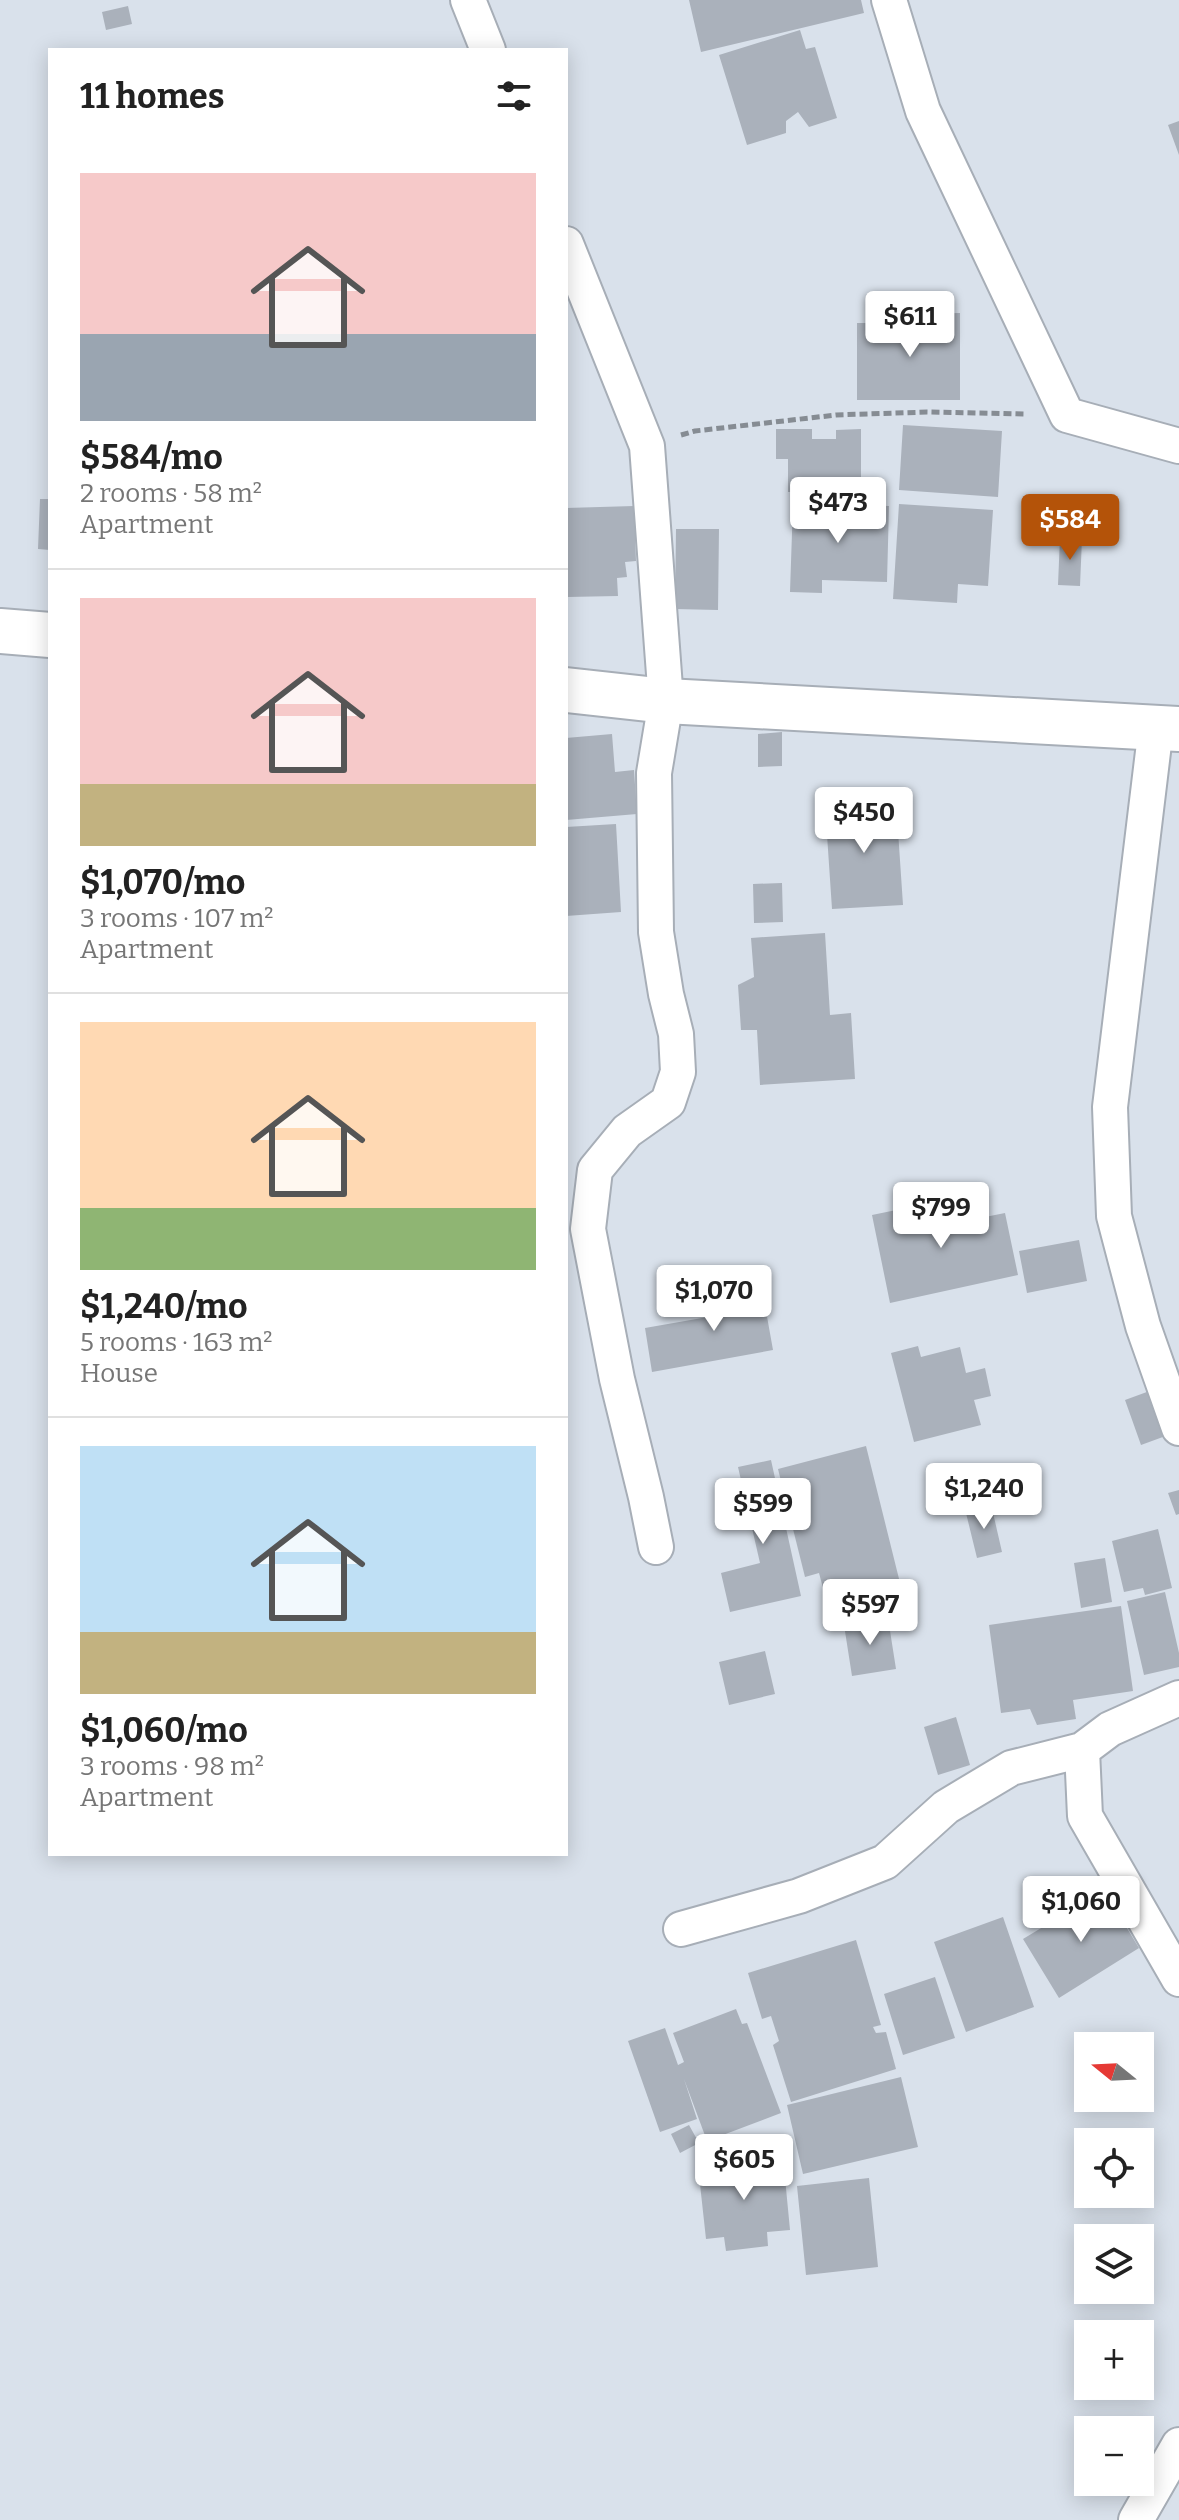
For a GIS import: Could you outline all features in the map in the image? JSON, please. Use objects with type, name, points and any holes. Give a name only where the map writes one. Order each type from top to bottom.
[{"type":"street","points":[[468,0],[487,48]]},
{"type":"street","points":[[889,0],[923,111],[1067,415],[1179,446]]},
{"type":"street","points":[[568,249],[647,446],[666,701],[654,773],[656,932],[676,1034],[678,1072],[668,1102],[627,1131],[595,1170],[588,1229],[617,1379],[656,1547]]},
{"type":"street","points":[[0,631],[48,635]]},
{"type":"street","points":[[568,690],[666,701],[1168,728],[1110,1107],[1114,1216],[1143,1326],[1179,1428]]},
{"type":"street","points":[[681,1929],[799,1896],[885,1862],[946,1807],[1011,1768],[1082,1750],[1110,1729],[1179,1698]]},
{"type":"street","points":[[1082,1750],[1085,1816],[1179,1979]]},
{"type":"street","points":[[1136,2520],[1179,2445]]},
{"type":"path","points":[[647,446],[695,431],[836,415],[927,412],[1067,415]]},
{"type":"building","points":[[689,0],[861,0],[864,13],[701,52]]},
{"type":"building","points":[[128,6],[132,24],[106,30],[102,12]]},
{"type":"building","points":[[800,30],[806,49],[815,47],[837,118],[809,127],[798,112],[786,121],[786,133],[747,145],[719,55]]},
{"type":"building","points":[[1179,121],[1179,155],[1168,125]]},
{"type":"building","points":[[960,313],[960,400],[857,400],[857,323],[906,323],[906,314]]},
{"type":"building","points":[[903,425],[1002,431],[998,497],[899,490]]},
{"type":"building","points":[[776,429],[812,429],[812,439],[836,439],[836,430],[861,429],[861,491],[788,492],[788,459],[776,459]]},
{"type":"building","points":[[40,499],[48,499],[48,550],[38,549]]},
{"type":"building","points":[[793,503],[889,506],[887,582],[822,580],[822,593],[790,592]]},
{"type":"building","points":[[899,504],[993,510],[988,586],[958,584],[957,603],[893,599]]},
{"type":"building","points":[[634,506],[636,561],[625,562],[627,577],[617,578],[618,596],[568,597],[568,508]]},
{"type":"building","points":[[676,529],[719,529],[718,610],[675,609]]},
{"type":"building","points":[[1060,537],[1082,538],[1080,586],[1058,585]]},
{"type":"building","points":[[782,732],[782,766],[758,767],[758,734]]},
{"type":"building","points":[[612,734],[615,772],[634,770],[637,814],[568,820],[568,738]]},
{"type":"building","points":[[896,801],[903,905],[832,909],[825,805]]},
{"type":"building","points":[[616,824],[621,912],[568,916],[568,827]]},
{"type":"building","points":[[782,883],[783,922],[754,923],[753,884]]},
{"type":"building","points":[[825,933],[830,1015],[851,1013],[855,1079],[760,1085],[757,1030],[741,1030],[738,985],[754,977],[751,938]]},
{"type":"building","points":[[940,1201],[943,1217],[979,1209],[985,1217],[1005,1213],[1018,1275],[890,1303],[872,1215]]},
{"type":"building","points":[[1079,1240],[1087,1281],[1027,1293],[1019,1251]]},
{"type":"building","points":[[761,1283],[773,1350],[652,1372],[645,1328],[725,1314],[720,1291]]},
{"type":"building","points":[[918,1346],[921,1357],[960,1347],[966,1373],[985,1368],[991,1396],[974,1400],[981,1425],[914,1442],[891,1353]]},
{"type":"building","points":[[1155,1389],[1171,1434],[1141,1445],[1125,1400]]},
{"type":"building","points":[[866,1446],[906,1607],[833,1626],[819,1573],[805,1577],[778,1469]]},
{"type":"building","points":[[771,1460],[801,1596],[730,1612],[721,1573],[760,1563],[738,1467]]},
{"type":"building","points":[[1179,1490],[1179,1514],[1176,1515],[1168,1493]]},
{"type":"building","points":[[991,1504],[1002,1552],[977,1558],[965,1509]]},
{"type":"building","points":[[1158,1529],[1172,1588],[1145,1595],[1143,1588],[1124,1592],[1112,1541]]},
{"type":"building","points":[[1105,1558],[1112,1602],[1081,1608],[1074,1563]]},
{"type":"building","points":[[1165,1592],[1179,1653],[1179,1667],[1144,1675],[1127,1601]]},
{"type":"building","points":[[1121,1606],[1133,1691],[1073,1700],[1076,1719],[1037,1725],[1030,1709],[1001,1713],[989,1625]]},
{"type":"building","points":[[888,1618],[896,1669],[852,1676],[844,1625]]},
{"type":"building","points":[[765,1651],[775,1694],[729,1705],[719,1662]]},
{"type":"building","points":[[956,1717],[970,1765],[938,1775],[924,1727]]},
{"type":"building","points":[[1104,1890],[1139,1948],[1059,1998],[1023,1939]]},
{"type":"building","points":[[1003,1917],[1034,2007],[966,2032],[934,1942]]},
{"type":"building","points":[[856,1940],[881,2025],[873,2027],[876,2033],[886,2032],[896,2069],[791,2102],[773,2045],[779,2041],[771,2016],[762,2019],[748,1973]]},
{"type":"building","points":[[935,1977],[955,2038],[903,2055],[884,1994]]},
{"type":"building","points":[[736,2009],[742,2024],[747,2023],[781,2113],[707,2141],[684,2079],[697,2119],[660,2132],[628,2041],[665,2028],[678,2065],[684,2062],[673,2033]]},
{"type":"building","points":[[901,2077],[918,2147],[803,2174],[787,2105]]},
{"type":"building","points":[[689,2125],[699,2143],[680,2153],[671,2134]]},
{"type":"building","points":[[783,2157],[790,2230],[767,2232],[768,2246],[726,2251],[724,2237],[706,2239],[698,2166]]},
{"type":"building","points":[[869,2178],[878,2267],[806,2275],[797,2186]]}]
